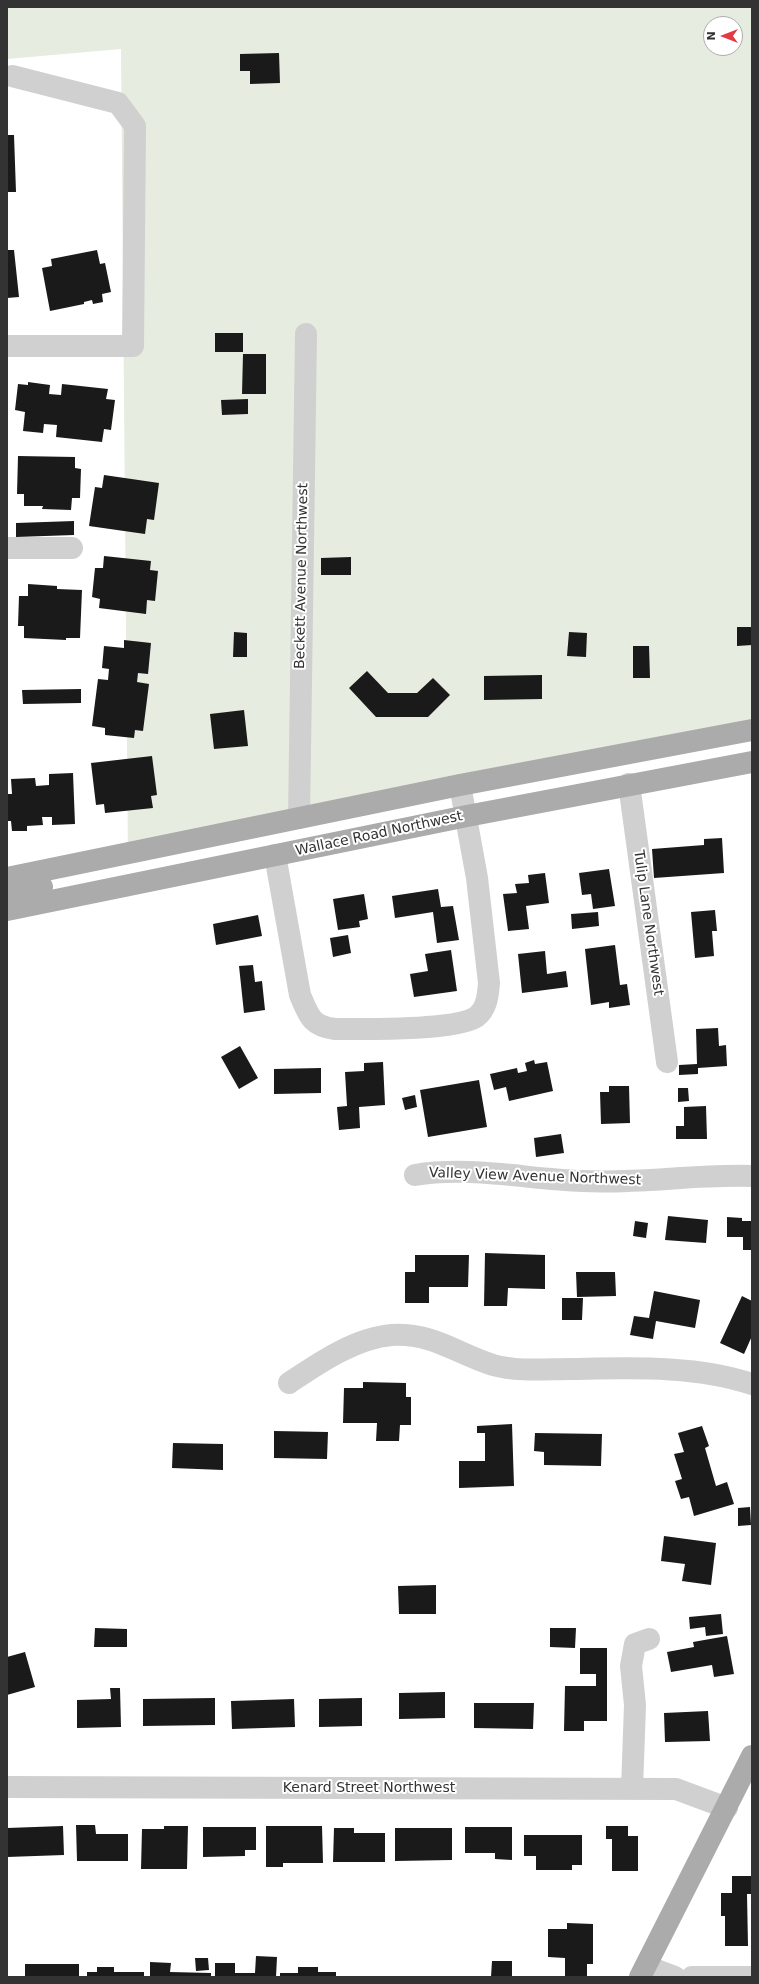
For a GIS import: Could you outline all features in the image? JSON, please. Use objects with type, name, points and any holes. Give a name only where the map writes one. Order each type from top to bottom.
[{"type":"main road","points":[[7,878],[140,852],[460,785],[752,730]]},
{"type":"main road","name":"Wallace Road Northwest","points":[[7,910],[466,816],[629,784],[752,762]]},
{"type":"main road","points":[[7,894],[86,878],[108,870],[140,852]]},
{"type":"main road","points":[[643,1971],[752,1756]]},
{"type":"street","points":[[7,346],[133,346],[135,126],[118,103],[12,76]]},
{"type":"street","name":"Beckett Avenue Northwest","points":[[299,818],[306,334]]},
{"type":"street","points":[[7,548],[72,548]]},
{"type":"street","name":"Tulip Lane Northwest","points":[[629,784],[667,1062]]},
{"type":"street","points":[[275,856],[300,996],[308,1015],[314,1023],[324,1028],[335,1029],[419,1027],[463,1022],[476,1017],[483,1008],[488,998],[489,984],[477,878],[460,785]]},
{"type":"street","name":"Valley View Avenue Northwest","points":[[415,1175],[438,1172],[473,1173],[604,1182],[752,1176]]},
{"type":"street","points":[[289,1383],[318,1364],[347,1349],[370,1340],[392,1335],[414,1336],[437,1341],[493,1365],[522,1369],[669,1370],[698,1373],[752,1384]]},
{"type":"street","points":[[632,1788],[635,1705],[631,1666],[635,1644],[648,1639]]},
{"type":"street","name":"Kenard Street Northwest","points":[[7,1787],[676,1789],[726,1808]]},
{"type":"street","points":[[643,1971],[675,1977]]},
{"type":"street","points":[[692,1977],[752,1977]]},
{"type":"shaded area","points":[[7,7],[752,7],[752,730],[128,860],[121,49],[7,59]]},
{"type":"building","points":[[279,53],[280,83],[250,84],[250,71],[240,71],[240,54]]},
{"type":"building","points":[[7,135],[14,135],[16,192],[7,192]]},
{"type":"building","points":[[7,250],[14,250],[19,297],[7,298]]},
{"type":"building","points":[[97,250],[100,264],[105,263],[111,292],[102,294],[103,302],[93,304],[92,300],[84,302],[84,304],[50,311],[42,268],[52,266],[51,259]]},
{"type":"building","points":[[215,333],[243,333],[243,352],[215,352]]},
{"type":"building","points":[[243,354],[266,354],[266,394],[242,394]]},
{"type":"building","points":[[28,382],[50,385],[49,394],[61,395],[62,384],[108,389],[106,399],[115,400],[111,430],[104,429],[102,442],[56,437],[57,425],[44,424],[43,433],[23,431],[25,412],[15,410],[18,384],[28,385]]},
{"type":"building","points":[[248,399],[248,414],[222,415],[221,400]]},
{"type":"building","points":[[18,456],[75,457],[75,468],[81,469],[80,498],[72,498],[71,510],[42,509],[43,506],[24,506],[24,494],[17,494]]},
{"type":"building","points":[[104,475],[159,483],[154,520],[147,519],[145,534],[89,526],[95,487],[102,488]]},
{"type":"building","points":[[74,521],[74,535],[16,537],[16,523]]},
{"type":"building","points":[[104,556],[151,561],[150,570],[158,571],[155,601],[147,600],[146,614],[99,608],[100,599],[92,597],[95,568],[103,568]]},
{"type":"building","points":[[351,557],[351,575],[321,575],[321,558]]},
{"type":"building","points":[[28,584],[57,586],[57,589],[82,590],[80,638],[66,638],[66,640],[24,638],[24,626],[18,626],[19,596],[28,596]]},
{"type":"building","points":[[737,627],[752,627],[752,645],[737,646]]},
{"type":"building","points":[[234,632],[247,633],[247,657],[233,657]]},
{"type":"building","points":[[569,632],[587,633],[586,657],[567,656]]},
{"type":"building","points":[[124,640],[151,643],[148,674],[138,673],[137,682],[149,684],[143,731],[135,730],[134,738],[105,735],[105,728],[92,726],[98,679],[108,680],[109,669],[102,668],[104,646],[124,648]]},
{"type":"building","points":[[633,646],[649,646],[650,678],[633,678]]},
{"type":"building","points":[[367,671],[388,693],[417,693],[433,678],[450,695],[428,717],[376,717],[349,688]]},
{"type":"building","points":[[542,675],[542,699],[484,700],[484,676]]},
{"type":"building","points":[[81,689],[81,703],[23,704],[22,690]]},
{"type":"building","points":[[244,710],[248,746],[214,749],[210,714]]},
{"type":"building","points":[[152,756],[157,795],[151,796],[153,808],[105,813],[104,804],[96,805],[91,763]]},
{"type":"building","points":[[73,773],[75,824],[52,825],[52,817],[42,817],[43,825],[27,826],[27,831],[12,831],[11,821],[7,821],[7,794],[12,794],[11,779],[35,778],[36,786],[49,785],[49,774]]},
{"type":"building","points":[[722,838],[724,873],[654,878],[652,849],[704,845],[704,839]]},
{"type":"building","points":[[609,869],[615,906],[593,909],[591,894],[582,895],[579,873]]},
{"type":"building","points":[[545,873],[549,903],[526,906],[529,929],[508,931],[503,894],[517,893],[515,884],[529,883],[528,875]]},
{"type":"building","points":[[438,889],[441,907],[453,906],[459,940],[437,943],[433,912],[395,918],[392,896]]},
{"type":"building","points":[[364,894],[368,919],[359,921],[360,927],[338,930],[333,899]]},
{"type":"building","points":[[715,910],[717,931],[712,931],[714,956],[695,958],[691,912]]},
{"type":"building","points":[[598,912],[599,926],[572,929],[571,914]]},
{"type":"building","points":[[258,915],[262,936],[216,945],[213,924]]},
{"type":"building","points":[[348,935],[351,953],[333,957],[330,938]]},
{"type":"building","points":[[615,945],[620,985],[627,984],[630,1005],[609,1008],[609,1002],[591,1005],[585,949]]},
{"type":"building","points":[[451,950],[457,991],[414,997],[410,974],[428,971],[425,954]]},
{"type":"building","points":[[545,951],[547,974],[566,971],[568,987],[522,993],[518,954]]},
{"type":"building","points":[[253,965],[255,982],[262,981],[265,1010],[244,1013],[239,966]]},
{"type":"building","points":[[718,1028],[719,1046],[726,1045],[727,1066],[698,1068],[698,1074],[679,1075],[679,1065],[697,1064],[696,1029]]},
{"type":"building","points":[[240,1046],[258,1078],[239,1089],[221,1057]]},
{"type":"building","points":[[534,1060],[535,1064],[547,1062],[553,1091],[509,1101],[506,1087],[494,1090],[490,1074],[517,1068],[518,1073],[527,1071],[525,1063]]},
{"type":"building","points":[[383,1062],[385,1105],[359,1107],[360,1128],[339,1130],[337,1107],[347,1106],[345,1072],[364,1071],[364,1063]]},
{"type":"building","points":[[321,1068],[321,1093],[274,1094],[274,1069]]},
{"type":"building","points":[[479,1080],[487,1127],[428,1137],[420,1090]]},
{"type":"building","points":[[609,1086],[629,1086],[630,1123],[601,1124],[600,1092],[609,1092]]},
{"type":"building","points":[[678,1088],[688,1088],[689,1101],[678,1102]]},
{"type":"building","points":[[415,1095],[417,1107],[405,1110],[402,1098]]},
{"type":"building","points":[[706,1106],[707,1139],[676,1139],[676,1126],[684,1126],[684,1107]]},
{"type":"building","points":[[561,1134],[564,1153],[536,1157],[534,1138]]},
{"type":"building","points":[[668,1216],[708,1220],[706,1243],[665,1240]]},
{"type":"building","points":[[727,1217],[742,1218],[742,1221],[752,1221],[752,1250],[743,1250],[743,1237],[727,1237]]},
{"type":"building","points":[[635,1221],[648,1223],[646,1238],[633,1236]]},
{"type":"building","points":[[485,1253],[545,1255],[545,1289],[508,1288],[507,1306],[484,1306]]},
{"type":"building","points":[[415,1255],[469,1255],[468,1287],[429,1287],[429,1303],[405,1303],[405,1272],[415,1272]]},
{"type":"building","points":[[576,1272],[615,1272],[616,1296],[577,1297]]},
{"type":"building","points":[[654,1291],[700,1300],[695,1328],[656,1321],[653,1339],[630,1335],[634,1316],[649,1318]]},
{"type":"building","points":[[742,1296],[752,1301],[752,1336],[744,1354],[720,1343]]},
{"type":"building","points":[[562,1298],[583,1298],[582,1320],[562,1320]]},
{"type":"building","points":[[363,1382],[406,1383],[406,1397],[411,1397],[411,1425],[400,1425],[399,1441],[376,1441],[377,1423],[343,1423],[344,1388],[363,1388]]},
{"type":"building","points":[[512,1424],[514,1486],[459,1488],[459,1461],[485,1461],[485,1433],[477,1433],[477,1426]]},
{"type":"building","points":[[702,1426],[709,1446],[705,1448],[716,1486],[727,1482],[734,1504],[694,1516],[689,1497],[681,1499],[675,1481],[682,1479],[674,1454],[684,1452],[678,1433]]},
{"type":"building","points":[[274,1431],[328,1432],[327,1459],[274,1458]]},
{"type":"building","points":[[535,1433],[602,1434],[601,1466],[544,1465],[544,1452],[534,1451]]},
{"type":"building","points":[[173,1443],[223,1444],[223,1470],[172,1468]]},
{"type":"building","points":[[750,1507],[751,1525],[738,1526],[738,1508]]},
{"type":"building","points":[[664,1536],[716,1543],[711,1585],[682,1581],[685,1564],[661,1561]]},
{"type":"building","points":[[436,1585],[436,1614],[399,1614],[398,1586]]},
{"type":"building","points":[[721,1614],[723,1634],[706,1636],[705,1627],[690,1629],[689,1617]]},
{"type":"building","points":[[95,1628],[127,1629],[127,1647],[94,1647]]},
{"type":"building","points":[[550,1628],[576,1628],[575,1648],[550,1647]]},
{"type":"building","points":[[727,1636],[734,1674],[714,1677],[712,1665],[671,1672],[667,1652],[694,1647],[693,1642]]},
{"type":"building","points":[[580,1648],[607,1648],[607,1721],[584,1721],[584,1731],[564,1731],[565,1686],[596,1686],[596,1674],[580,1674]]},
{"type":"building","points":[[25,1652],[35,1687],[7,1695],[7,1657]]},
{"type":"building","points":[[110,1688],[120,1688],[121,1727],[77,1728],[77,1700],[111,1699]]},
{"type":"building","points":[[445,1692],[445,1718],[399,1719],[399,1693]]},
{"type":"building","points":[[215,1698],[215,1725],[143,1726],[143,1699]]},
{"type":"building","points":[[362,1698],[362,1726],[319,1727],[319,1699]]},
{"type":"building","points":[[294,1699],[295,1727],[232,1729],[231,1701]]},
{"type":"building","points":[[474,1703],[534,1703],[533,1729],[474,1728]]},
{"type":"building","points":[[708,1711],[710,1741],[665,1742],[664,1713]]},
{"type":"building","points":[[76,1825],[95,1825],[96,1834],[128,1834],[128,1861],[77,1861]]},
{"type":"building","points":[[63,1826],[64,1855],[7,1857],[7,1828]]},
{"type":"building","points":[[164,1826],[188,1826],[187,1869],[141,1869],[142,1829],[164,1829]]},
{"type":"building","points":[[266,1826],[322,1826],[323,1863],[283,1863],[283,1867],[266,1867]]},
{"type":"building","points":[[606,1826],[628,1826],[628,1836],[638,1836],[638,1871],[612,1871],[612,1839],[606,1839]]},
{"type":"building","points":[[203,1827],[256,1827],[256,1850],[245,1850],[245,1856],[203,1857]]},
{"type":"building","points":[[465,1827],[512,1827],[512,1860],[495,1859],[495,1853],[465,1853]]},
{"type":"building","points":[[334,1828],[354,1828],[354,1833],[385,1833],[385,1862],[333,1862]]},
{"type":"building","points":[[395,1828],[452,1828],[452,1860],[395,1861]]},
{"type":"building","points":[[524,1835],[582,1835],[582,1865],[572,1865],[572,1870],[536,1870],[536,1856],[524,1856]]},
{"type":"building","points":[[732,1876],[752,1876],[752,1894],[747,1894],[748,1946],[725,1946],[725,1916],[721,1916],[721,1893],[732,1893]]},
{"type":"building","points":[[567,1923],[593,1924],[593,1964],[587,1964],[587,1977],[565,1977],[565,1958],[548,1957],[548,1929],[567,1929]]},
{"type":"building","points":[[256,1956],[277,1957],[276,1977],[215,1977],[215,1963],[235,1963],[235,1973],[255,1973]]},
{"type":"building","points":[[195,1958],[208,1958],[209,1970],[196,1971]]},
{"type":"building","points":[[492,1961],[512,1961],[512,1977],[491,1977]]},
{"type":"building","points":[[150,1962],[171,1963],[170,1972],[211,1973],[211,1977],[150,1977]]},
{"type":"building","points":[[25,1964],[79,1964],[79,1977],[25,1977]]},
{"type":"building","points":[[97,1967],[114,1967],[114,1972],[144,1972],[144,1977],[87,1977],[87,1972],[97,1972]]},
{"type":"building","points":[[298,1967],[318,1967],[318,1972],[336,1972],[336,1977],[280,1977],[280,1973],[298,1973]]}]
